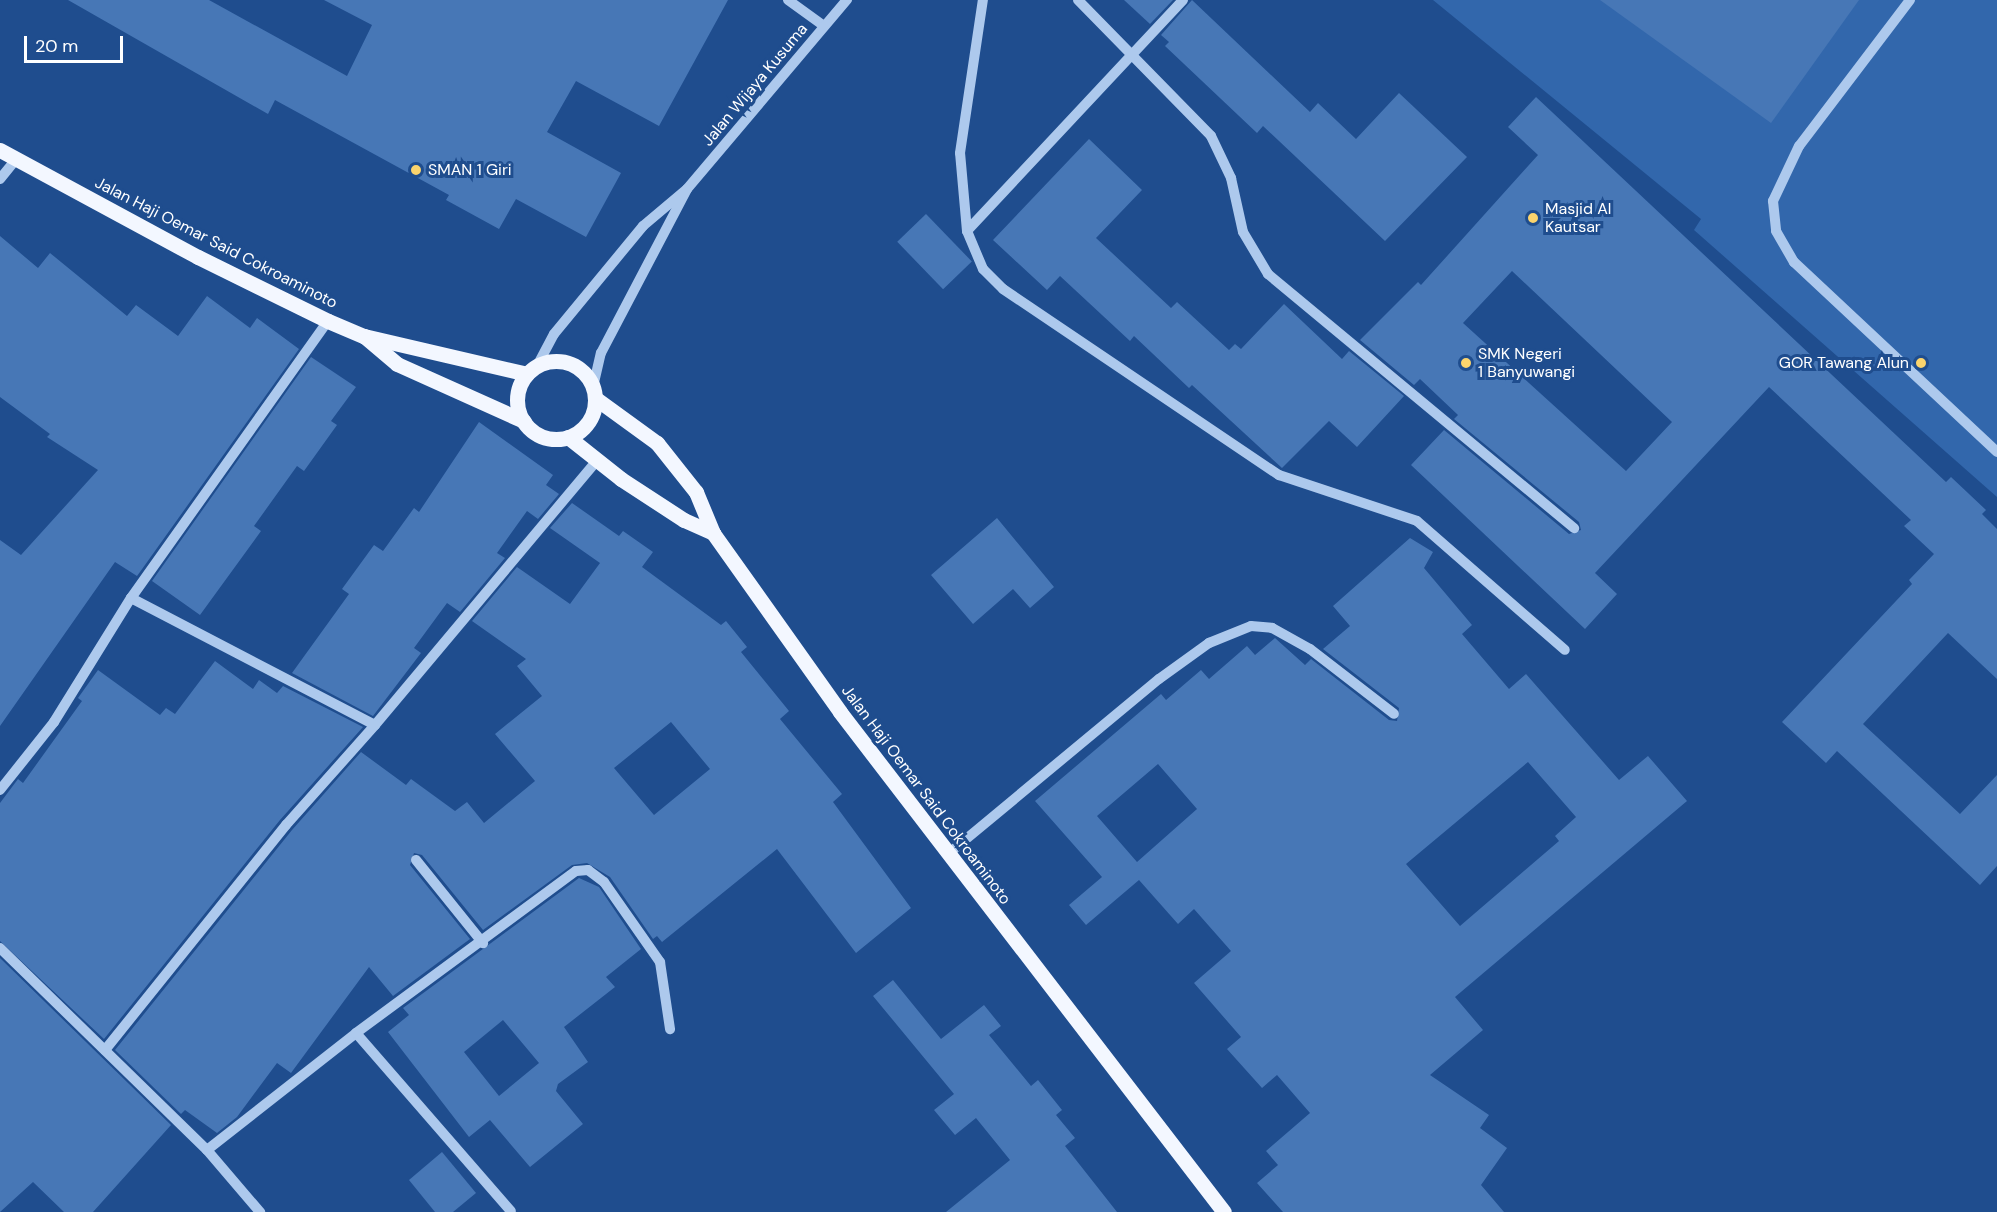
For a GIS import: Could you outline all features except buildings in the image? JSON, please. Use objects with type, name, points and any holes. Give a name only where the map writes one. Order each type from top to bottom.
[{"type":"main road","name":"Jalan Haji Oemar Said Cokroaminoto","points":[[0,150],[198,257],[328,321],[364,336],[532,370]]},
{"type":"main road","points":[[364,336],[397,364],[524,421],[543,437],[568,437],[590,419],[594,392],[569,364],[532,370],[517,397],[524,421]]},
{"type":"main road","name":"Jalan Haji Oemar Said Cokroaminoto","points":[[594,392],[657,443],[696,492],[713,533],[840,712],[1224,1212]]},
{"type":"main road","points":[[568,437],[596,462],[684,520],[713,533]]},
{"type":"street","points":[[788,0],[824,27]]},
{"type":"street","name":"Jalan Wijaya Kusuma","points":[[687,189],[847,0]]},
{"type":"street","points":[[983,0],[960,153],[967,231],[983,269],[1003,289],[1279,475],[1417,521],[1565,650]]},
{"type":"street","points":[[1078,0],[1211,136],[1231,178],[1244,232],[1268,274],[1574,528]]},
{"type":"street","points":[[967,231],[1183,0]]},
{"type":"street","points":[[1910,0],[1798,146],[1773,201],[1776,231],[1794,262],[1997,452]]},
{"type":"street","points":[[0,179],[16,159]]},
{"type":"street","points":[[532,370],[554,334],[643,226],[687,189]]},
{"type":"street","points":[[594,392],[601,353],[687,189]]},
{"type":"street","points":[[0,790],[54,722],[131,598],[328,321]]},
{"type":"street","points":[[105,1050],[286,825],[375,725],[596,462]]},
{"type":"street","points":[[131,598],[375,725]]},
{"type":"street","points":[[948,854],[1159,679],[1209,643],[1251,626],[1272,628],[1310,649],[1394,714]]},
{"type":"street","points":[[416,860],[483,943]]},
{"type":"street","points":[[207,1150],[356,1033],[483,943],[576,871],[588,870],[604,882],[660,962],[670,1029]]},
{"type":"street","points":[[0,948],[207,1150],[260,1212]]},
{"type":"street","points":[[356,1033],[511,1212]]},
{"type":"shaded area","name":"GOR Tawang Alun","points":[[1433,0],[1997,0],[1997,497],[1694,230],[1701,219]]},
{"type":"place","name":"SMAN 1 Giri","points":[[416,170]]},
{"type":"place","name":"Masjid Al Kautsar","points":[[1533,218]]},
{"type":"place","name":"SMK Negeri 1 Banyuwangi","points":[[1466,363]]},
{"type":"place","name":"GOR Tawang Alun","points":[[1921,363]]}]
